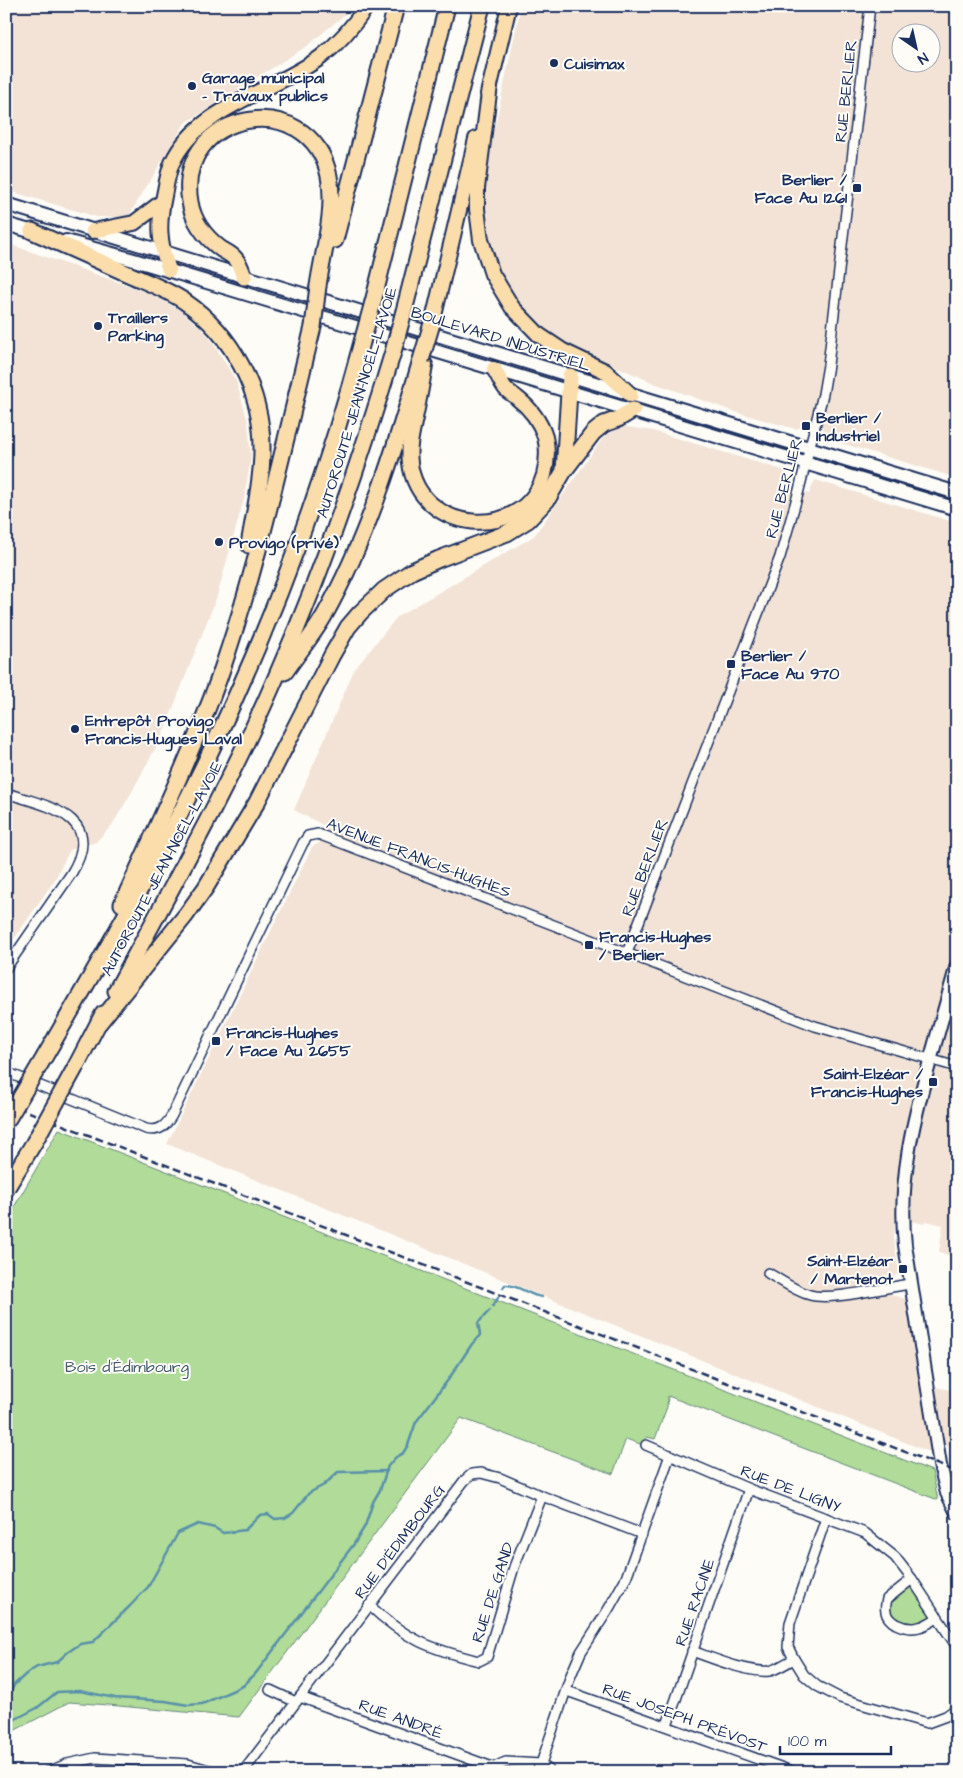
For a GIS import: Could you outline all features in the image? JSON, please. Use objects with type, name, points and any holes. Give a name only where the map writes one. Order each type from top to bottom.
[{"type":"highway","points":[[320,286],[396,6]]},
{"type":"highway","name":"AUTOROUTE JEAN-NOËL-LAVOIE","points":[[6,1122],[131,906],[176,821],[204,766],[280,591],[308,516],[340,418],[362,342],[447,6]]},
{"type":"highway","name":"AUTOROUTE JEAN-NOËL-LAVOIE","points":[[6,1189],[75,1068],[211,814],[268,695],[302,614],[336,524],[393,352],[482,6]]},
{"type":"highway","points":[[84,987],[187,760],[216,684],[254,562],[313,327],[330,211],[330,188],[327,169],[319,152],[305,136],[292,127],[268,120],[253,119],[238,122],[220,130],[201,150],[195,162],[190,181],[190,202],[197,222],[213,242],[236,259],[244,277]]},
{"type":"highway","points":[[32,232],[174,295],[194,308],[211,323],[239,360],[256,401],[262,431],[262,451],[259,484],[237,621]]},
{"type":"highway","points":[[268,695],[324,617],[365,526],[424,361],[433,320]]},
{"type":"highway","points":[[564,471],[570,376]]},
{"type":"highway","points":[[98,1023],[186,915],[217,869],[260,795],[332,655],[355,619],[384,590],[412,572],[439,559],[507,533],[523,524],[544,505],[564,471],[598,428],[633,410]]},
{"type":"main road","points":[[169,270],[162,252],[160,237],[162,202],[172,162],[180,150],[193,133],[218,114],[294,74],[321,57],[347,32],[367,6]]},
{"type":"main road","points":[[433,320],[510,6]]},
{"type":"main road","points":[[490,85],[477,188],[477,209],[481,240],[492,274],[512,307],[538,335],[571,356],[605,371],[632,395]]},
{"type":"main road","points":[[93,231],[134,223],[162,202]]},
{"type":"main road","points":[[424,361],[410,442],[410,463],[413,476],[423,495],[437,508],[456,518],[470,522],[497,520],[521,508],[538,489],[546,465],[546,442],[538,420],[527,406],[506,389],[494,369]]},
{"type":"street","name":"RUE BERLIER","points":[[627,953],[776,568],[791,520],[830,355],[870,6]]},
{"type":"street","name":"BOULEVARD INDUSTRIEL","points":[[6,204],[957,493]]},
{"type":"street","name":"BOULEVARD INDUSTRIEL","points":[[6,224],[169,270],[957,508]]},
{"type":"street","points":[[6,793],[64,813],[77,828],[82,847],[80,859],[71,874],[6,968]]},
{"type":"street","name":"AVENUE FRANCIS-HUGHES","points":[[6,1072],[146,1129],[162,1128],[172,1115],[306,837],[314,834],[327,836],[822,1028],[957,1067]]},
{"type":"street","points":[[957,965],[913,1120],[905,1178],[904,1233],[941,1470],[947,1493],[957,1513]]},
{"type":"street","points":[[768,1273],[803,1292],[821,1296],[911,1284]]},
{"type":"street","name":"RUE DE LIGNY","points":[[646,1445],[865,1533],[895,1557],[957,1646]]},
{"type":"street","points":[[541,1764],[571,1674],[581,1652],[626,1578],[670,1455]]},
{"type":"street","name":"RUE D'ÉDIMBOURG","points":[[243,1772],[464,1481],[472,1474],[480,1473],[500,1478],[642,1534]]},
{"type":"street","name":"RUE RACINE","points":[[667,1725],[749,1488]]},
{"type":"street","name":"RUE DE GAND","points":[[370,1605],[387,1622],[413,1639],[440,1651],[479,1661],[487,1657],[514,1567],[542,1496]]},
{"type":"street","points":[[826,1518],[790,1623],[788,1647],[804,1675],[817,1686],[848,1700],[926,1723],[946,1716],[957,1708]]},
{"type":"street","points":[[912,1579],[887,1599],[885,1611],[890,1620],[904,1628],[916,1628],[928,1624],[938,1617]]},
{"type":"street","points":[[692,1651],[738,1667],[770,1671],[794,1659]]},
{"type":"street","name":"RUE ANDRÉ","points":[[270,1690],[492,1767]]},
{"type":"street","name":"RUE JOSEPH PRÉVOST","points":[[567,1690],[794,1772]]},
{"type":"street","points":[[48,1772],[67,1764],[95,1758],[188,1764],[216,1772]]},
{"type":"street","points":[[483,1772],[506,1762],[541,1764],[551,1772]]},
{"type":"shaded area","points":[[6,6],[355,6],[307,46],[185,123],[128,217],[97,217],[6,190]]},
{"type":"shaded area","points":[[521,6],[957,6],[957,478],[821,437],[824,428],[805,424],[795,429],[732,411],[654,383],[569,346],[542,328],[518,303],[501,277],[490,244],[484,207],[484,177]]},
{"type":"shaded area","points":[[6,243],[152,294],[181,311],[201,328],[210,338],[236,381],[248,422],[251,457],[244,499],[217,596],[162,736],[112,825],[96,842],[70,850],[55,879],[6,951]]},
{"type":"shaded area","points":[[621,426],[653,431],[789,472],[789,485],[809,494],[815,480],[957,523],[957,1258],[939,1252],[943,1225],[926,1221],[925,1224],[895,1218],[894,1239],[899,1274],[888,1279],[892,1295],[906,1299],[919,1386],[939,1456],[167,1144],[312,847],[319,843],[325,826],[294,810],[354,670],[397,617],[534,536],[603,438]]},
{"type":"shaded area","points":[[935,1387],[957,1391],[957,1449],[942,1445]]},
{"type":"green space","name":"Bois d'Édimbourg","points":[[59,1129],[932,1471],[938,1500],[668,1396],[667,1407],[655,1439],[647,1437],[643,1445],[626,1439],[613,1474],[461,1418],[239,1717],[69,1702],[6,1735],[6,1221]]},
{"type":"green space","points":[[910,1587],[914,1589],[930,1613],[930,1619],[914,1624],[903,1623],[890,1612],[892,1599]]},
{"type":"waterway","points":[[503,1288],[505,1285],[510,1285],[542,1297]]},
{"type":"waterway","points":[[493,1306],[498,1298]]},
{"type":"waterway","points":[[6,1724],[37,1708],[57,1692],[80,1691],[115,1698],[165,1701],[188,1705],[202,1704],[243,1686],[256,1673],[354,1544],[365,1526],[388,1466],[396,1457],[403,1453],[408,1445],[416,1422],[480,1335],[478,1323],[490,1310]]},
{"type":"waterway","points":[[6,1703],[14,1685],[26,1674],[37,1667],[57,1662],[80,1644],[93,1642],[130,1606],[148,1587],[178,1533],[198,1524],[215,1528],[223,1533],[245,1530],[260,1515],[268,1514],[275,1519],[285,1518],[293,1513],[309,1493],[324,1485],[338,1472],[387,1471]]},
{"type":"railway","points":[[6,1103],[957,1472]]},
{"type":"place","name":"Cuisimax","points":[[554,63]]},
{"type":"place","name":"Garage municipal - Travaux publics","points":[[192,86]]},
{"type":"place","name":"Berlier / Face Au 1261","points":[[857,188]]},
{"type":"place","name":"Traillers Parking","points":[[98,326]]},
{"type":"place","name":"Berlier / Industriel","points":[[806,426]]},
{"type":"place","name":"Provigo (privé)","points":[[219,542]]},
{"type":"place","name":"Berlier / Face Au 970","points":[[731,664]]},
{"type":"place","name":"Entrepôt Provigo Francis-Hugues Laval","points":[[75,729]]},
{"type":"place","name":"Francis-Hughes / Berlier","points":[[589,945]]},
{"type":"place","name":"Francis-Hughes / Face Au 2655","points":[[216,1041]]},
{"type":"place","name":"Saint-Elzéar / Francis-Hughes","points":[[933,1082]]},
{"type":"place","name":"Saint-Elzéar / Martenot","points":[[903,1269]]}]
